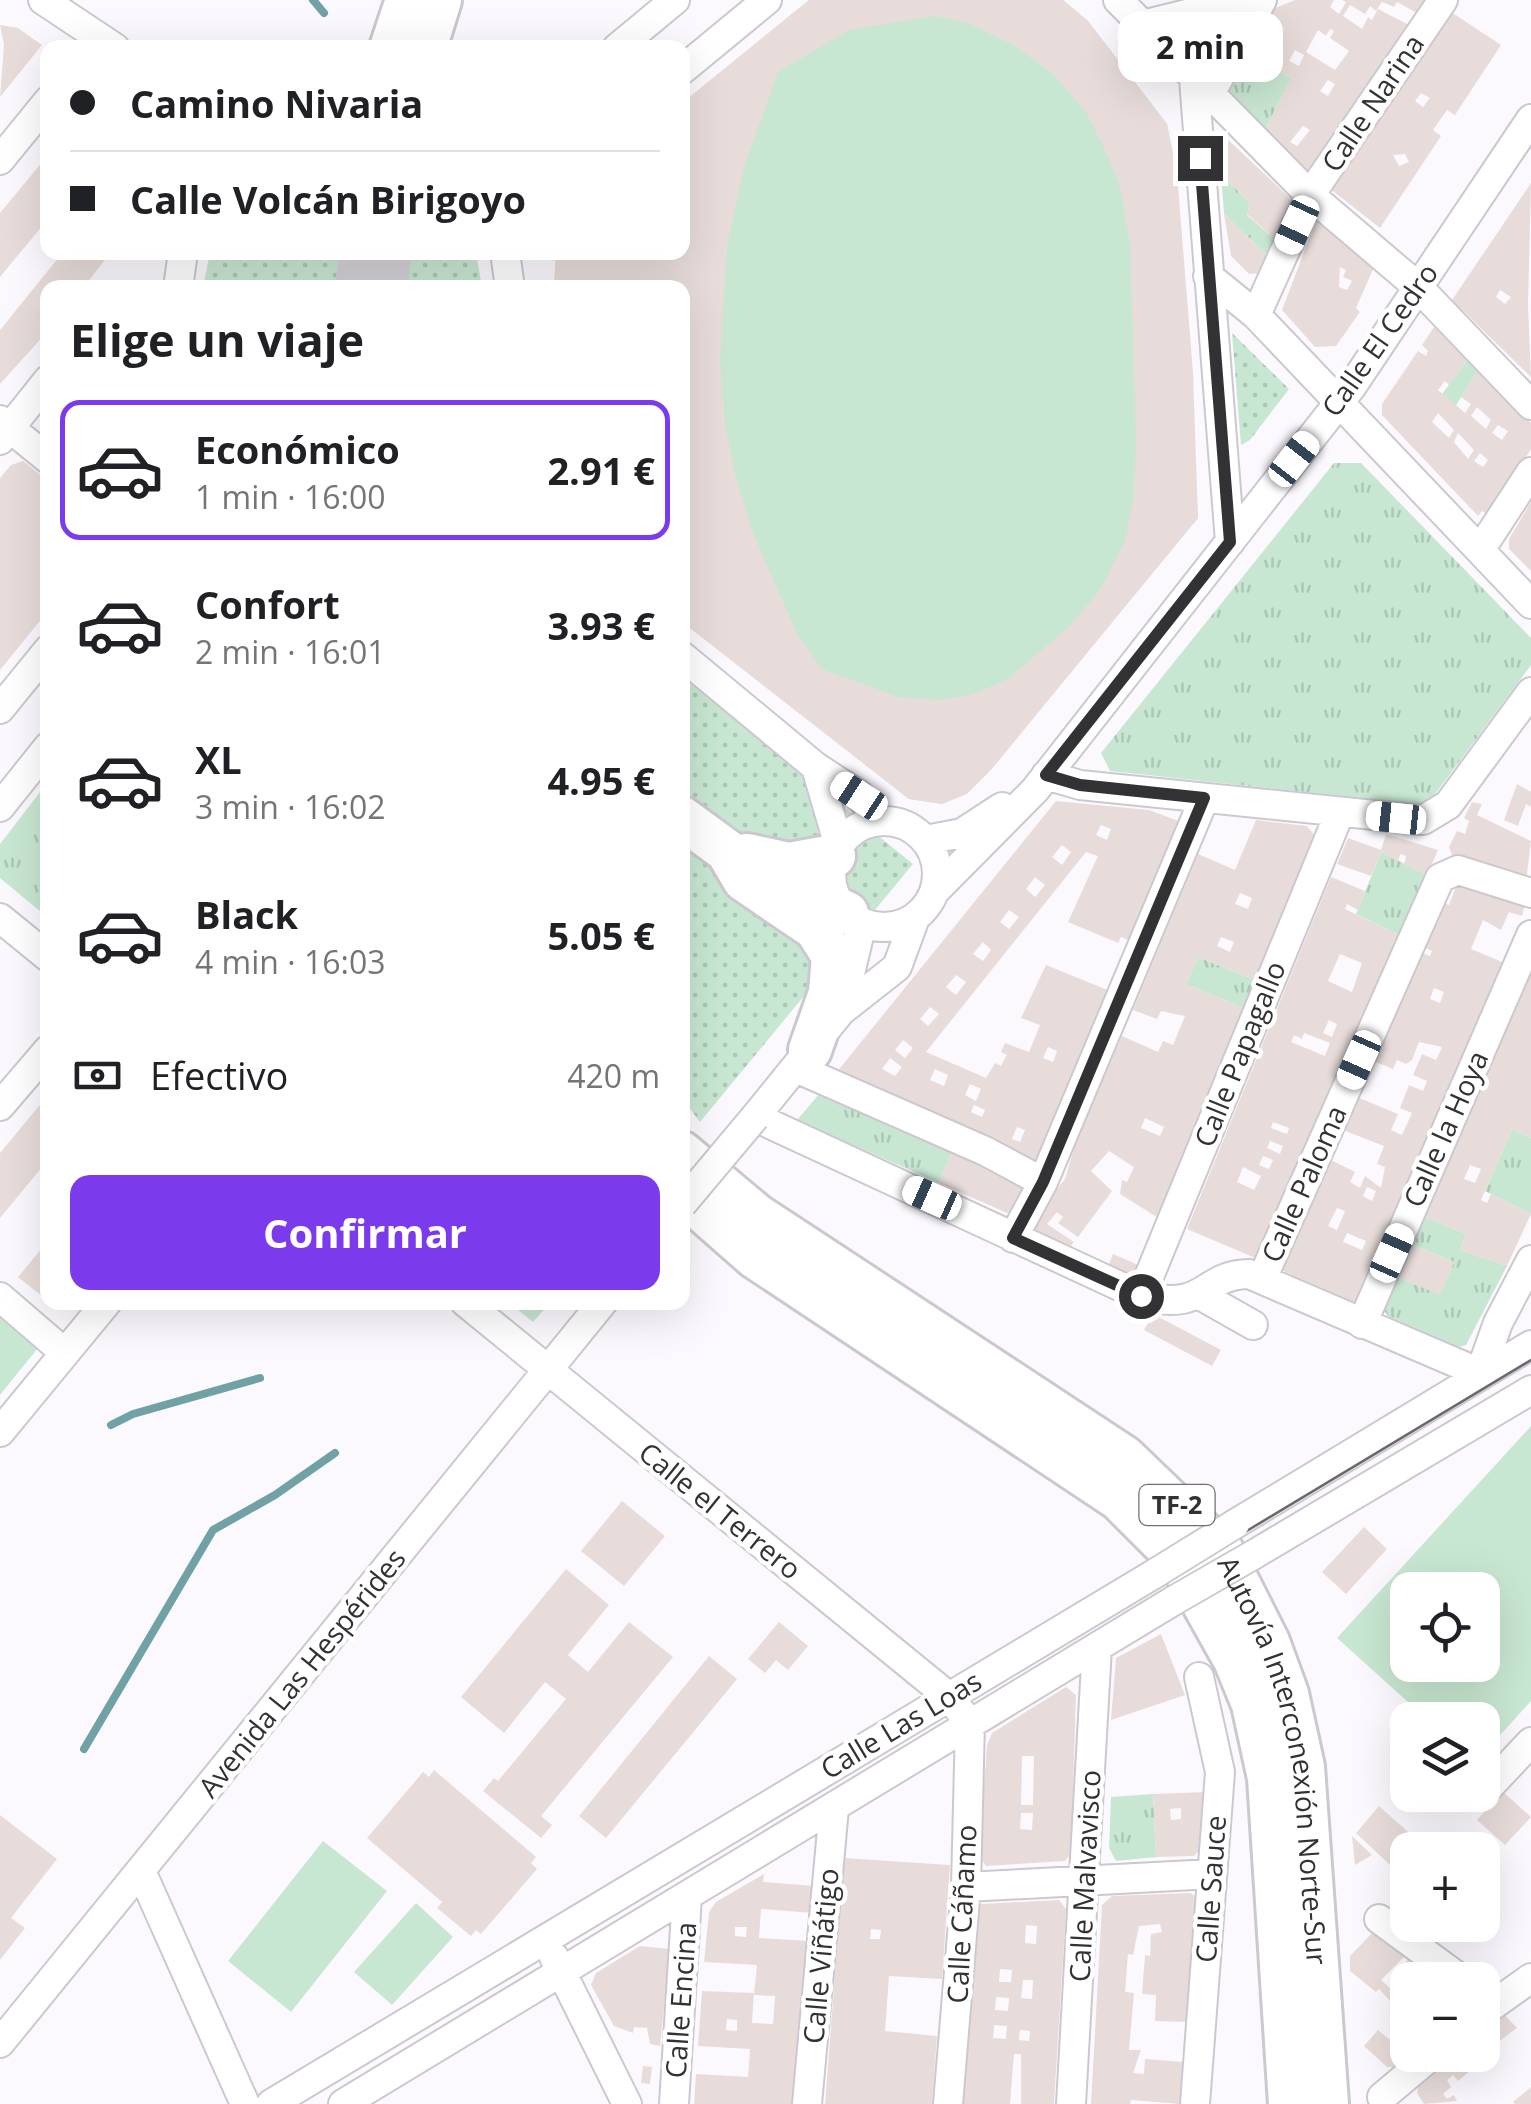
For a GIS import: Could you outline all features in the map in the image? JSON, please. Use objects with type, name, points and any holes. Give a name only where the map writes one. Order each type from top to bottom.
[{"type":"highway","points":[[394,40],[407,0]]},
{"type":"highway","points":[[428,40],[440,0]]},
{"type":"highway","points":[[690,824],[753,870],[855,918]]},
{"type":"highway","points":[[727,851],[789,864],[836,851]]},
{"type":"highway","points":[[727,851],[744,880],[802,918],[826,942],[832,956],[830,992],[803,1059]]},
{"type":"highway","name":"Autovía Interconexión Norte-Sur","points":[[690,1160],[756,1216],[1124,1457],[1222,1551],[1268,1642],[1287,1694],[1303,1767],[1326,2104]]},
{"type":"highway","name":"Autovía Interconexión Norte-Sur","points":[[690,1200],[755,1257],[1119,1499],[1178,1558],[1236,1660],[1253,1704],[1269,1778],[1290,2104]]},
{"type":"street","points":[[43,0],[97,40]]},
{"type":"street","points":[[627,40],[675,0]]},
{"type":"street","points":[[690,63],[767,0]]},
{"type":"street","points":[[1118,0],[1310,195],[1418,287],[1531,404]]},
{"type":"street","points":[[1142,25],[1244,0]]},
{"type":"street","points":[[1230,542],[1208,276],[1202,86],[1262,0]]},
{"type":"street","name":"Calle Narina","points":[[1256,316],[1310,195],[1443,0]]},
{"type":"street","points":[[0,160],[40,111]]},
{"type":"street","name":"Calle El Cedro","points":[[936,890],[1041,783],[1337,404],[1531,118]]},
{"type":"street","points":[[1208,276],[1256,316],[1531,604]]},
{"type":"street","points":[[40,389],[3,429],[40,454]]},
{"type":"street","points":[[1480,550],[1531,472]]},
{"type":"street","points":[[0,709],[40,660]]},
{"type":"street","points":[[690,663],[816,767],[859,796],[881,821]]},
{"type":"street","points":[[1041,783],[1424,820],[1448,805],[1531,692]]},
{"type":"street","points":[[0,807],[40,758]]},
{"type":"street","points":[[816,767],[836,851],[831,880],[855,918],[841,1011]]},
{"type":"street","name":"Calle El Cedro","points":[[926,840],[962,833],[1041,783]]},
{"type":"street","points":[[1013,1238],[1043,1182],[1204,798]]},
{"type":"street","name":"Calle Papagallo","points":[[1141,1296],[1340,812]]},
{"type":"street","points":[[690,1195],[841,1011],[897,967],[915,918],[936,890],[938,872],[926,840],[914,829],[881,821],[850,833],[836,851]]},
{"type":"street","name":"Calle Paloma","points":[[1262,1280],[1446,872],[1458,870],[1531,893]]},
{"type":"street","points":[[0,918],[40,950]]},
{"type":"street","points":[[855,918],[898,926],[915,918]]},
{"type":"street","name":"Calle la Hoya","points":[[1362,1324],[1531,935]]},
{"type":"street","points":[[0,1106],[40,1059]]},
{"type":"street","points":[[803,1059],[1043,1182]]},
{"type":"street","points":[[755,1118],[1141,1296],[1178,1302],[1238,1274],[1262,1280],[1480,1374],[1498,1323],[1531,1260]]},
{"type":"street","points":[[1200,1295],[1253,1326]]},
{"type":"street","points":[[0,1296],[65,1353]]},
{"type":"street","points":[[0,1432],[100,1310]]},
{"type":"street","name":"Calle el Terrero","points":[[475,1310],[948,1696],[970,1723]]},
{"type":"street","name":"Avenida Las Hespérides","points":[[0,2043],[597,1310]]},
{"type":"street","name":"Calle Las Loas","points":[[271,2104],[1531,1344]]},
{"type":"street","points":[[1418,1346],[1441,1368],[1444,1396]]},
{"type":"street","name":"Calle Las Loas","points":[[343,2104],[970,1723],[1531,1390]]},
{"type":"street","points":[[1148,1578],[1166,1606]]},
{"type":"street","name":"Calle Malvavisco","points":[[1071,2104],[1097,1647]]},
{"type":"street","name":"Calle Sauce","points":[[1195,2104],[1219,1754],[1199,1677]]},
{"type":"street","name":"Calle Cáñamo","points":[[948,2104],[966,1887],[970,1723]]},
{"type":"street","points":[[1500,1775],[1531,1742]]},
{"type":"street","name":"Calle Viñátigo","points":[[807,2104],[834,1808]]},
{"type":"street","points":[[141,1871],[245,2104]]},
{"type":"street","points":[[966,1887],[1212,1874]]},
{"type":"street","name":"Calle Encina","points":[[674,2104],[687,1896]]},
{"type":"street","points":[[1379,1920],[1437,1962]]},
{"type":"street","points":[[544,1941],[564,1973],[626,2104]]},
{"type":"street","points":[[1500,1996],[1531,1978]]},
{"type":"street","points":[[1397,2095],[1417,2072]]},
{"type":"green space","points":[[809,0],[1063,0],[1088,21],[1167,124],[1177,174],[1198,518],[967,793],[942,804],[909,799],[690,627],[690,280],[554,280],[556,260],[690,260],[690,97]]},
{"type":"green space","points":[[1251,6],[1216,73],[1170,24]]},
{"type":"green space","points":[[1242,53],[1292,78],[1265,129],[1224,84]]},
{"type":"green space","points":[[1221,174],[1250,203],[1247,215],[1277,241],[1270,258],[1224,214]]},
{"type":"green space","points":[[209,260],[477,260],[481,280],[204,280]]},
{"type":"green space","points":[[1232,333],[1289,389],[1250,440],[1241,445]]},
{"type":"green space","points":[[1470,356],[1480,367],[1455,407],[1442,394]]},
{"type":"green space","points":[[1334,463],[1361,463],[1531,638],[1531,665],[1427,805],[1110,771],[1101,753]]},
{"type":"green space","points":[[690,683],[913,864],[700,1122],[690,1109]]},
{"type":"green space","points":[[40,792],[40,911],[0,878],[0,844]]},
{"type":"green space","points":[[1381,852],[1427,875],[1401,936],[1356,914]]},
{"type":"green space","points":[[1198,957],[1258,981],[1246,1009],[1186,984]]},
{"type":"green space","points":[[821,1092],[953,1149],[939,1183],[797,1120]]},
{"type":"green space","points":[[1512,1129],[1531,1138],[1531,1214],[1485,1191]]},
{"type":"green space","points":[[1421,1215],[1466,1234],[1460,1250],[1507,1266],[1466,1345],[1459,1347],[1388,1316],[1381,1306],[1395,1276],[1440,1294],[1454,1262],[1409,1243]]},
{"type":"green space","points":[[518,1310],[544,1310],[533,1322]]},
{"type":"green space","points":[[0,1316],[38,1348],[0,1395]]},
{"type":"green space","points":[[1531,1426],[1531,1701],[1500,1735],[1500,1702],[1408,1702],[1337,1638],[1390,1580],[1390,1682],[1500,1682],[1500,1572],[1397,1572]]},
{"type":"green space","points":[[1153,1794],[1156,1857],[1116,1861],[1109,1848],[1111,1797]]},
{"type":"green space","points":[[323,1841],[387,1891],[291,2012],[228,1961]]},
{"type":"green space","points":[[416,1903],[453,1937],[392,2005],[354,1972]]},
{"type":"building","points":[[809,0],[1063,0],[1088,21],[1167,124],[1177,174],[1193,372],[1198,518],[991,770],[967,794],[942,804],[909,799],[690,628],[690,280],[554,280],[556,260],[690,260],[690,97]],"holes":[[[934,16],[968,23],[1013,45],[1051,72],[1086,112],[1121,190],[1130,247],[1136,443],[1133,501],[1125,540],[1100,590],[1068,628],[1006,680],[971,695],[938,700],[898,697],[822,669],[797,634],[753,533],[736,479],[725,424],[720,361],[727,248],[743,170],[778,72],[849,30]]]},
{"type":"building","points":[[1295,0],[1334,0],[1330,7],[1339,14],[1346,2],[1342,0],[1426,0],[1417,13],[1397,2],[1394,7],[1382,2],[1376,11],[1370,6],[1365,14],[1350,5],[1343,16],[1362,29],[1378,9],[1409,25],[1312,170],[1304,173],[1265,129],[1292,78],[1242,53],[1263,13]],"holes":[[[1330,29],[1334,31],[1330,38],[1349,51],[1335,70],[1306,52],[1318,30],[1326,36]],[[1295,50],[1304,55],[1299,66],[1289,61]],[[1328,80],[1335,84],[1328,96],[1320,91]],[[1303,126],[1310,130],[1297,146],[1290,142]]]},
{"type":"building","points":[[1448,10],[1501,45],[1455,115],[1447,110],[1433,130],[1441,136],[1380,228],[1329,188]],"holes":[[[1421,93],[1430,98],[1423,107],[1415,101]],[[1405,154],[1409,162],[1399,166],[1393,155]]]},
{"type":"building","points":[[0,25],[18,28],[40,47],[0,97],[4,45]]},
{"type":"building","points":[[1222,134],[1290,198],[1291,206],[1277,241],[1247,214],[1250,203],[1221,174],[1218,137]]},
{"type":"building","points":[[40,165],[40,229],[0,277],[0,213]]},
{"type":"building","points":[[1531,183],[1531,377],[1452,300]],"holes":[[[1500,290],[1511,297],[1505,304],[1496,297]]]},
{"type":"building","points":[[1224,214],[1270,258],[1263,273],[1249,274],[1231,256]]},
{"type":"building","points":[[1316,221],[1375,265],[1356,308],[1360,312],[1336,346],[1315,347],[1282,310]],"holes":[[[1340,267],[1346,270],[1343,277],[1352,281],[1347,290],[1339,287]]]},
{"type":"building","points":[[57,260],[105,260],[89,280],[40,280]]},
{"type":"building","points":[[40,280],[40,340],[0,384],[0,330]]},
{"type":"building","points":[[1436,324],[1470,356],[1449,385],[1445,381],[1438,390],[1465,413],[1471,404],[1461,397],[1480,367],[1531,423],[1531,449],[1489,515],[1482,511],[1478,516],[1382,415],[1382,404],[1418,351],[1426,356],[1428,351],[1422,345]],"holes":[[[1477,407],[1491,420],[1486,429],[1471,416]],[[1438,413],[1454,430],[1449,438],[1432,422]],[[1498,425],[1508,431],[1502,440],[1492,433]],[[1458,433],[1474,450],[1468,459],[1454,442]],[[1480,453],[1488,460],[1483,467],[1474,461]]]},
{"type":"building","points":[[23,461],[40,475],[40,621],[0,670],[0,478],[11,465]]},
{"type":"building","points":[[1531,502],[1531,571],[1509,549],[1509,539]]},
{"type":"building","points":[[1517,784],[1531,792],[1531,807],[1526,804],[1518,826],[1504,820]]},
{"type":"building","points":[[1056,801],[1149,810],[1181,822],[1131,941],[1121,937],[1118,943],[1068,922],[1098,856],[1086,852],[926,1052],[986,1078],[995,1063],[1001,1066],[1007,1055],[1001,1052],[1005,1043],[1029,1052],[1040,1025],[1021,1018],[1046,965],[1110,991],[1037,1165],[836,1073]],"holes":[[[1101,825],[1111,829],[1107,840],[1096,835]],[[1062,845],[1071,852],[1062,865],[1052,857]],[[1035,877],[1045,885],[1035,897],[1026,889]],[[1009,910],[1019,917],[1009,929],[1000,922]],[[983,942],[991,950],[983,961],[973,954]],[[956,975],[966,982],[956,995],[946,987]],[[930,1007],[939,1014],[928,1026],[920,1019]],[[903,1040],[913,1048],[905,1058],[895,1050]],[[1048,1047],[1057,1051],[1053,1062],[1043,1058]],[[890,1058],[902,1067],[895,1076],[882,1069]],[[935,1069],[948,1075],[944,1086],[930,1080]],[[970,1084],[981,1089],[976,1101],[965,1095]],[[974,1105],[985,1110],[982,1117],[971,1112]],[[1017,1127],[1025,1130],[1020,1142],[1012,1139]]]},
{"type":"building","points":[[1472,802],[1482,804],[1477,815],[1531,841],[1526,882],[1452,855],[1449,847],[1457,831],[1465,834],[1469,821],[1464,818]]},
{"type":"building","points":[[1256,820],[1307,826],[1317,838],[1258,981],[1198,957],[1186,984],[1246,1009],[1160,1219],[1120,1194],[1122,1180],[1127,1182],[1134,1167],[1109,1151],[1091,1171],[1112,1191],[1078,1237],[1058,1223],[1063,1217],[1057,1212],[1047,1224],[1074,1242],[1066,1252],[1031,1229],[1032,1220],[1065,1179],[1076,1141],[1122,1036],[1158,1052],[1163,1041],[1173,1045],[1185,1016],[1161,1011],[1157,1019],[1133,1010],[1198,854],[1235,870]],"holes":[[[1240,893],[1252,898],[1248,909],[1235,904]],[[1221,937],[1234,942],[1230,952],[1217,946]],[[1145,1118],[1164,1127],[1160,1136],[1141,1128]]]},
{"type":"building","points":[[1386,834],[1438,850],[1427,875],[1404,865],[1406,856],[1400,854],[1398,862],[1381,852],[1371,876],[1337,864],[1348,838],[1381,850]]},
{"type":"building","points":[[1331,877],[1365,891],[1358,910],[1347,904],[1345,909],[1401,936],[1260,1260],[1187,1229]],"holes":[[[1340,954],[1362,963],[1352,992],[1328,981]],[[1329,1020],[1337,1024],[1332,1037],[1323,1033]],[[1304,1033],[1330,1043],[1325,1056],[1291,1042],[1294,1035],[1302,1039]],[[1273,1122],[1289,1128],[1287,1134],[1271,1128]],[[1270,1141],[1283,1146],[1280,1154],[1267,1148]],[[1263,1156],[1273,1160],[1269,1169],[1259,1165]],[[1243,1167],[1261,1176],[1254,1190],[1237,1182]]]},
{"type":"building","points":[[1459,879],[1525,905],[1522,916],[1509,912],[1501,930],[1483,920],[1471,949],[1507,964],[1359,1304],[1281,1270],[1329,1159],[1355,1172],[1350,1182],[1360,1188],[1365,1176],[1381,1188],[1385,1167],[1377,1164],[1384,1146],[1343,1130],[1357,1097],[1398,1114],[1391,1130],[1402,1135],[1412,1113],[1400,1108],[1409,1085],[1423,1091],[1427,1081],[1413,1075],[1422,1054],[1436,1060],[1442,1047],[1419,1042],[1412,1060],[1406,1064],[1397,1060],[1393,1069],[1371,1060],[1420,952],[1430,956],[1432,951],[1422,946],[1442,902],[1449,905]],"holes":[[[1434,988],[1444,992],[1440,1003],[1430,999]],[[1367,1187],[1376,1191],[1372,1201],[1363,1196]],[[1337,1208],[1345,1211],[1337,1230],[1328,1226]],[[1347,1233],[1366,1241],[1362,1250],[1343,1242]]]},
{"type":"building","points":[[1531,962],[1531,1138],[1512,1129],[1481,1200],[1487,1203],[1491,1194],[1531,1214],[1507,1266],[1460,1250],[1466,1234],[1421,1215]],"holes":[[[1470,1165],[1481,1169],[1475,1183],[1464,1179]]]},
{"type":"building","points":[[40,1105],[40,1170],[0,1218],[0,1153]]},
{"type":"building","points":[[953,1149],[1029,1183],[1019,1208],[1007,1213],[939,1183]]},
{"type":"building","points":[[1409,1243],[1454,1262],[1440,1295],[1395,1276]]},
{"type":"building","points":[[40,1251],[40,1295],[18,1277]]},
{"type":"building","points":[[1113,1254],[1141,1266],[1135,1278],[1108,1267]]},
{"type":"building","points":[[1153,1314],[1221,1350],[1212,1366],[1144,1330]]},
{"type":"building","points":[[622,1501],[665,1536],[624,1586],[581,1551]]},
{"type":"building","points":[[1364,1527],[1387,1549],[1346,1594],[1322,1572]]},
{"type":"building","points":[[566,1569],[609,1605],[568,1655],[588,1672],[629,1622],[673,1657],[541,1816],[552,1825],[541,1838],[483,1791],[494,1778],[498,1781],[566,1699],[545,1682],[504,1733],[461,1697]]},
{"type":"building","points":[[779,1622],[808,1646],[788,1670],[776,1660],[765,1673],[748,1659]]},
{"type":"building","points":[[1161,1634],[1185,1695],[1111,1720],[1116,1658]]},
{"type":"building","points":[[709,1656],[737,1679],[606,1838],[579,1816]]},
{"type":"building","points":[[1066,1687],[1076,1695],[1071,1854],[1065,1861],[986,1866],[979,1857],[987,1745],[992,1733]],"holes":[[[1022,1756],[1034,1756],[1033,1805],[1021,1805]],[[1021,1813],[1033,1813],[1032,1830],[1020,1829]]]},
{"type":"building","points":[[434,1770],[536,1857],[531,1863],[537,1869],[481,1934],[476,1930],[471,1936],[437,1908],[442,1902],[367,1838],[423,1772],[429,1777]]},
{"type":"building","points":[[1502,1791],[1531,1817],[1505,1845],[1500,1841],[1500,1832],[1490,1832],[1477,1820],[1484,1812],[1500,1812]]},
{"type":"building","points":[[1206,1792],[1202,1848],[1194,1856],[1156,1857],[1153,1794]],"holes":[[[1181,1808],[1181,1819],[1171,1820],[1170,1809]]]},
{"type":"building","points":[[1379,1806],[1408,1832],[1390,1832],[1390,1865],[1356,1833]]},
{"type":"building","points":[[0,1815],[57,1859],[11,1918],[25,1928],[0,1960]]},
{"type":"building","points":[[1352,1836],[1372,1855],[1355,1865]]},
{"type":"building","points":[[844,1858],[950,1865],[942,1979],[889,1976],[885,2031],[937,2036],[932,2104],[825,2104]],"holes":[[[871,1929],[881,1930],[880,1939],[870,1939]]]},
{"type":"building","points":[[764,1874],[763,1882],[815,1886],[813,1913],[761,1909],[759,1938],[811,1941],[798,2104],[694,2104],[696,2074],[748,2077],[750,2049],[698,2046],[702,1991],[754,1993],[752,2023],[773,2024],[775,1996],[754,1995],[757,1965],[704,1962],[709,1912],[716,1902]],"holes":[[[735,1927],[747,1927],[746,1937],[735,1936]],[[727,2019],[737,2020],[737,2031],[726,2030]]]},
{"type":"building","points":[[1190,1893],[1197,1897],[1188,2022],[1155,2021],[1156,1995],[1142,1994],[1145,1955],[1150,1956],[1151,1934],[1162,1932],[1160,1924],[1139,1926],[1133,1955],[1128,1954],[1125,1992],[1134,1993],[1129,2050],[1141,2050],[1133,2073],[1144,2074],[1145,2059],[1184,2062],[1180,2104],[1131,2100],[1130,2104],[1091,2104],[1102,1905],[1112,1896]]},
{"type":"building","points":[[1059,1900],[1066,1909],[1054,2104],[1021,2104],[1021,2054],[1014,2054],[1010,2104],[960,2104],[974,1911],[981,1904]],"holes":[[[1026,1925],[1037,1926],[1036,1944],[1025,1943]],[[1000,1969],[1012,1970],[1011,1982],[999,1982]],[[1023,1980],[1033,1980],[1032,1999],[1021,1998]],[[996,1997],[1009,1998],[1008,2011],[995,2010]],[[994,2025],[1007,2026],[1006,2039],[993,2038]],[[1020,2030],[1030,2031],[1029,2041],[1019,2040]]]},
{"type":"building","points":[[1377,1928],[1390,1937],[1390,1942],[1410,1951],[1399,1962],[1390,1962],[1390,1971],[1381,1980],[1390,1988],[1390,2001],[1350,1971],[1350,1956]]},
{"type":"building","points":[[640,1946],[670,1949],[660,2046],[650,2044],[647,2028],[634,2027],[633,2033],[614,2026],[591,1985],[596,1973]]},
{"type":"building","points":[[1413,1953],[1425,1962],[1406,1962]]},
{"type":"building","points":[[1500,2010],[1517,2028],[1500,2041]]},
{"type":"building","points":[[1378,2030],[1390,2040],[1390,2067],[1387,2067],[1364,2046]]},
{"type":"building","points":[[643,2066],[652,2067],[650,2084],[641,2083]]},
{"type":"building","points":[[1428,2072],[1469,2072],[1458,2081],[1453,2075],[1447,2080],[1451,2087],[1443,2094],[1447,2099],[1454,2095],[1457,2101],[1424,2104],[1417,2093],[1419,2080]]},
{"type":"building","points":[[1531,2087],[1531,2104],[1513,2102]]},
{"type":"waterway","points":[[313,0],[324,13]]},
{"type":"waterway","points":[[111,1425],[133,1414],[260,1378]]},
{"type":"waterway","points":[[84,1749],[213,1530],[275,1495],[335,1453]]},
{"type":"tunnel","points":[[357,280],[359,260]]},
{"type":"tunnel","points":[[388,280],[389,260]]},
{"type":"tram line","points":[[1245,1532],[1531,1360]]},
{"type":"route","points":[[1141,1296],[1013,1238],[1043,1182],[1204,798],[1080,785],[1046,775],[1230,542],[1200,158]]}]
